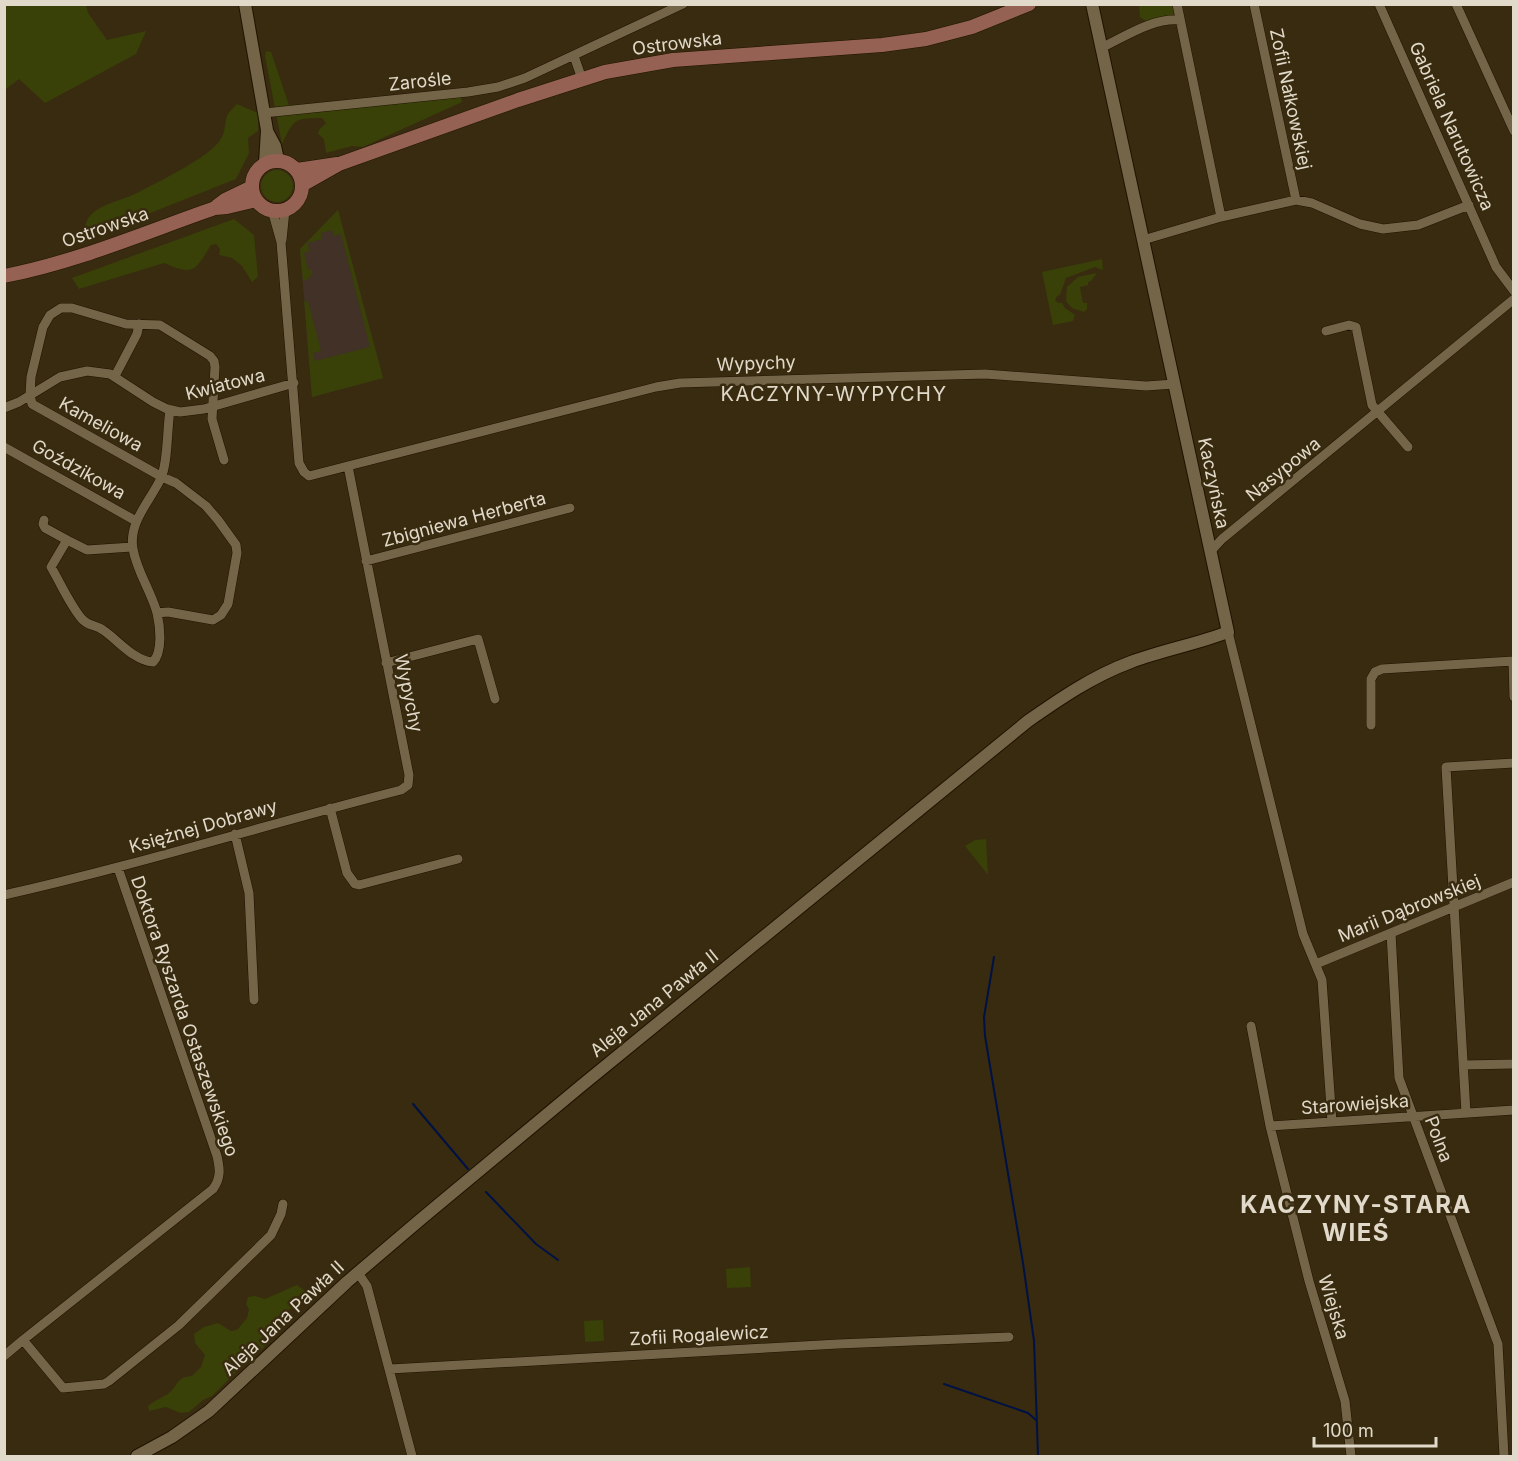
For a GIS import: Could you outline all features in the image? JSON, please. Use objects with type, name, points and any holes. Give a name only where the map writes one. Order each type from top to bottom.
[{"type":"main road","name":"Ostrowska","points":[[302,185],[339,164],[605,72],[673,60],[882,45],[926,39],[972,27],[1029,4]]},
{"type":"main road","points":[[272,162],[289,163],[297,170],[302,185],[297,200],[278,210],[266,208],[254,194],[253,177],[258,169],[272,162]]},
{"type":"main road","name":"Ostrowska","points":[[297,170],[326,164],[339,164]]},
{"type":"main road","name":"Ostrowska","points":[[4,276],[90,253],[215,208],[225,200],[254,194]]},
{"type":"street","points":[[245,4],[267,130],[274,146],[272,162]]},
{"type":"street","name":"Zarośle","points":[[264,112],[419,98],[498,87],[525,78],[684,4]]},
{"type":"street","name":"Kaczyńska","points":[[1092,4],[1228,632],[1300,927],[1322,980],[1332,1122]]},
{"type":"street","points":[[1177,4],[1221,217]]},
{"type":"street","name":"Zofii Nałkowskiej","points":[[1254,4],[1296,200]]},
{"type":"street","name":"Gabriela Narutowicza","points":[[1379,4],[1496,267],[1514,291]]},
{"type":"street","points":[[1456,4],[1514,131]]},
{"type":"street","points":[[1101,48],[1156,22],[1167,19],[1180,20]]},
{"type":"street","points":[[574,56],[582,79]]},
{"type":"street","points":[[1143,240],[1221,217],[1296,200],[1312,203],[1360,224],[1383,229],[1418,225],[1469,205]]},
{"type":"street","points":[[278,210],[294,383]]},
{"type":"street","name":"Nasypowa","points":[[1210,552],[1222,539],[1514,299]]},
{"type":"street","points":[[30,395],[31,377],[43,327],[55,311],[72,308],[126,324],[160,325],[212,358],[215,367],[212,419],[224,460]]},
{"type":"street","points":[[115,376],[137,334],[139,324]]},
{"type":"street","points":[[1326,331],[1349,325],[1356,327],[1372,405],[1408,447]]},
{"type":"street","name":"Kwiatowa","points":[[4,408],[60,377],[71,373],[92,371],[115,376],[153,402],[171,410],[187,411],[212,407],[294,383]]},
{"type":"street","name":"Wypychy","points":[[294,383],[299,463],[309,476],[656,387],[680,383],[985,375],[1146,386],[1174,384]]},
{"type":"street","name":"Kameliowa","points":[[30,395],[32,404],[36,407],[162,477]]},
{"type":"street","points":[[67,540],[51,567],[80,617],[87,624],[102,629],[140,658],[146,661],[156,660],[160,644],[157,614],[143,582],[132,547],[136,521],[162,477],[171,410]]},
{"type":"street","name":"Goździkowa","points":[[4,447],[136,521]]},
{"type":"street","name":"Wypychy","points":[[348,466],[409,775],[408,785]]},
{"type":"street","points":[[157,614],[168,612],[208,620],[216,619],[228,604],[237,553],[236,545],[206,506],[183,488],[162,477]]},
{"type":"street","name":"Zbigniewa Herberta","points":[[366,561],[570,508]]},
{"type":"street","points":[[44,520],[45,528],[87,550],[132,547]]},
{"type":"street","name":"Aleja Jana Pawła II","points":[[136,1456],[172,1437],[209,1411],[358,1273],[581,1086],[1028,721],[1065,695],[1101,674],[1149,656],[1228,632]]},
{"type":"street","points":[[386,663],[478,639],[495,699]]},
{"type":"street","points":[[1371,725],[1371,679],[1375,672],[1382,669],[1513,661],[1514,697]]},
{"type":"street","points":[[1466,1113],[1446,767],[1514,763]]},
{"type":"street","name":"Księżnej Dobrawy","points":[[4,895],[118,868],[401,790],[408,785]]},
{"type":"street","points":[[330,808],[348,873],[355,884],[359,885],[458,859]]},
{"type":"street","points":[[235,834],[249,892],[254,1000]]},
{"type":"street","name":"Doktora Ryszarda Ostaszewskiego","points":[[23,1340],[213,1189],[220,1174],[217,1156],[118,868]]},
{"type":"street","name":"Marii Dąbrowskiej","points":[[1316,964],[1514,882]]},
{"type":"street","name":"Polna","points":[[1391,933],[1399,1078],[1498,1344],[1504,1456]]},
{"type":"street","name":"Wiejska","points":[[1251,1026],[1270,1126],[1309,1281],[1345,1401],[1351,1456]]},
{"type":"street","points":[[1463,1065],[1514,1064]]},
{"type":"street","name":"Starowiejska","points":[[1270,1126],[1514,1110]]},
{"type":"street","points":[[4,1356],[23,1340],[63,1388],[104,1384],[179,1325],[271,1234],[281,1214],[283,1204]]},
{"type":"street","points":[[358,1273],[367,1286],[412,1456]]},
{"type":"street","name":"Zofii Rogalewicz","points":[[390,1369],[838,1344],[1009,1337]]},
{"type":"shaded area","points":[[338,210],[383,378],[312,397],[300,249]]},
{"type":"green space","points":[[5,4],[86,5],[88,13],[107,40],[146,31],[136,54],[45,103],[19,79],[5,90]]},
{"type":"green space","points":[[1178,4],[1175,17],[1148,21],[1140,17],[1139,5]]},
{"type":"green space","points":[[266,51],[271,52],[289,105],[460,94],[462,102],[363,147],[352,146],[326,153],[324,139],[318,134],[326,123],[322,118],[296,122],[289,129],[282,144],[265,56]]},
{"type":"green space","points":[[237,104],[258,113],[258,131],[248,138],[249,153],[236,179],[95,235],[85,231],[86,223],[96,210],[137,193],[207,153],[222,137],[227,117]]},
{"type":"green space","points":[[277,170],[288,175],[293,186],[288,197],[277,202],[266,197],[261,186],[266,175]]},
{"type":"green space","points":[[338,210],[383,378],[312,397],[304,299],[305,302],[308,301],[321,351],[313,353],[315,361],[370,347],[341,234],[334,236],[332,230],[321,233],[322,239],[308,243],[309,251],[304,253],[308,270],[312,269],[312,275],[303,281],[300,249]]},
{"type":"green space","points":[[234,219],[254,235],[258,277],[252,282],[242,266],[232,258],[219,255],[220,249],[216,244],[211,245],[193,269],[182,269],[164,263],[79,289],[72,278]]},
{"type":"green space","points":[[1102,259],[1103,270],[1095,267],[1066,278],[1060,295],[1055,300],[1075,315],[1073,321],[1053,325],[1042,272]]},
{"type":"green space","points":[[1097,273],[1088,285],[1080,287],[1083,303],[1087,303],[1087,309],[1084,312],[1072,308],[1066,301],[1067,287],[1078,277]]},
{"type":"green space","points":[[986,839],[988,875],[965,846],[975,840]]},
{"type":"green space","points":[[750,1267],[751,1287],[727,1288],[726,1269]]},
{"type":"green space","points":[[297,1285],[305,1291],[306,1295],[285,1313],[270,1340],[257,1355],[245,1363],[212,1396],[203,1400],[189,1412],[180,1413],[166,1407],[149,1411],[148,1406],[169,1393],[180,1380],[192,1376],[201,1367],[205,1355],[195,1343],[194,1334],[204,1327],[218,1323],[231,1331],[237,1330],[247,1318],[248,1297],[255,1296],[265,1299]]},
{"type":"green space","points":[[603,1320],[604,1341],[585,1342],[584,1321]]},
{"type":"waterway","points":[[994,957],[984,1017],[985,1036],[1034,1341],[1038,1456]]},
{"type":"waterway","points":[[413,1104],[468,1169]]},
{"type":"waterway","points":[[486,1192],[536,1244],[558,1260]]},
{"type":"waterway","points":[[944,1384],[1028,1413],[1036,1420]]},
{"type":"district","name":"KACZYNY-WYPYCHY","points":[[834,394]]},
{"type":"district","name":"KACZYNY-STARA WIEŚ","points":[[1356,1218]]}]
